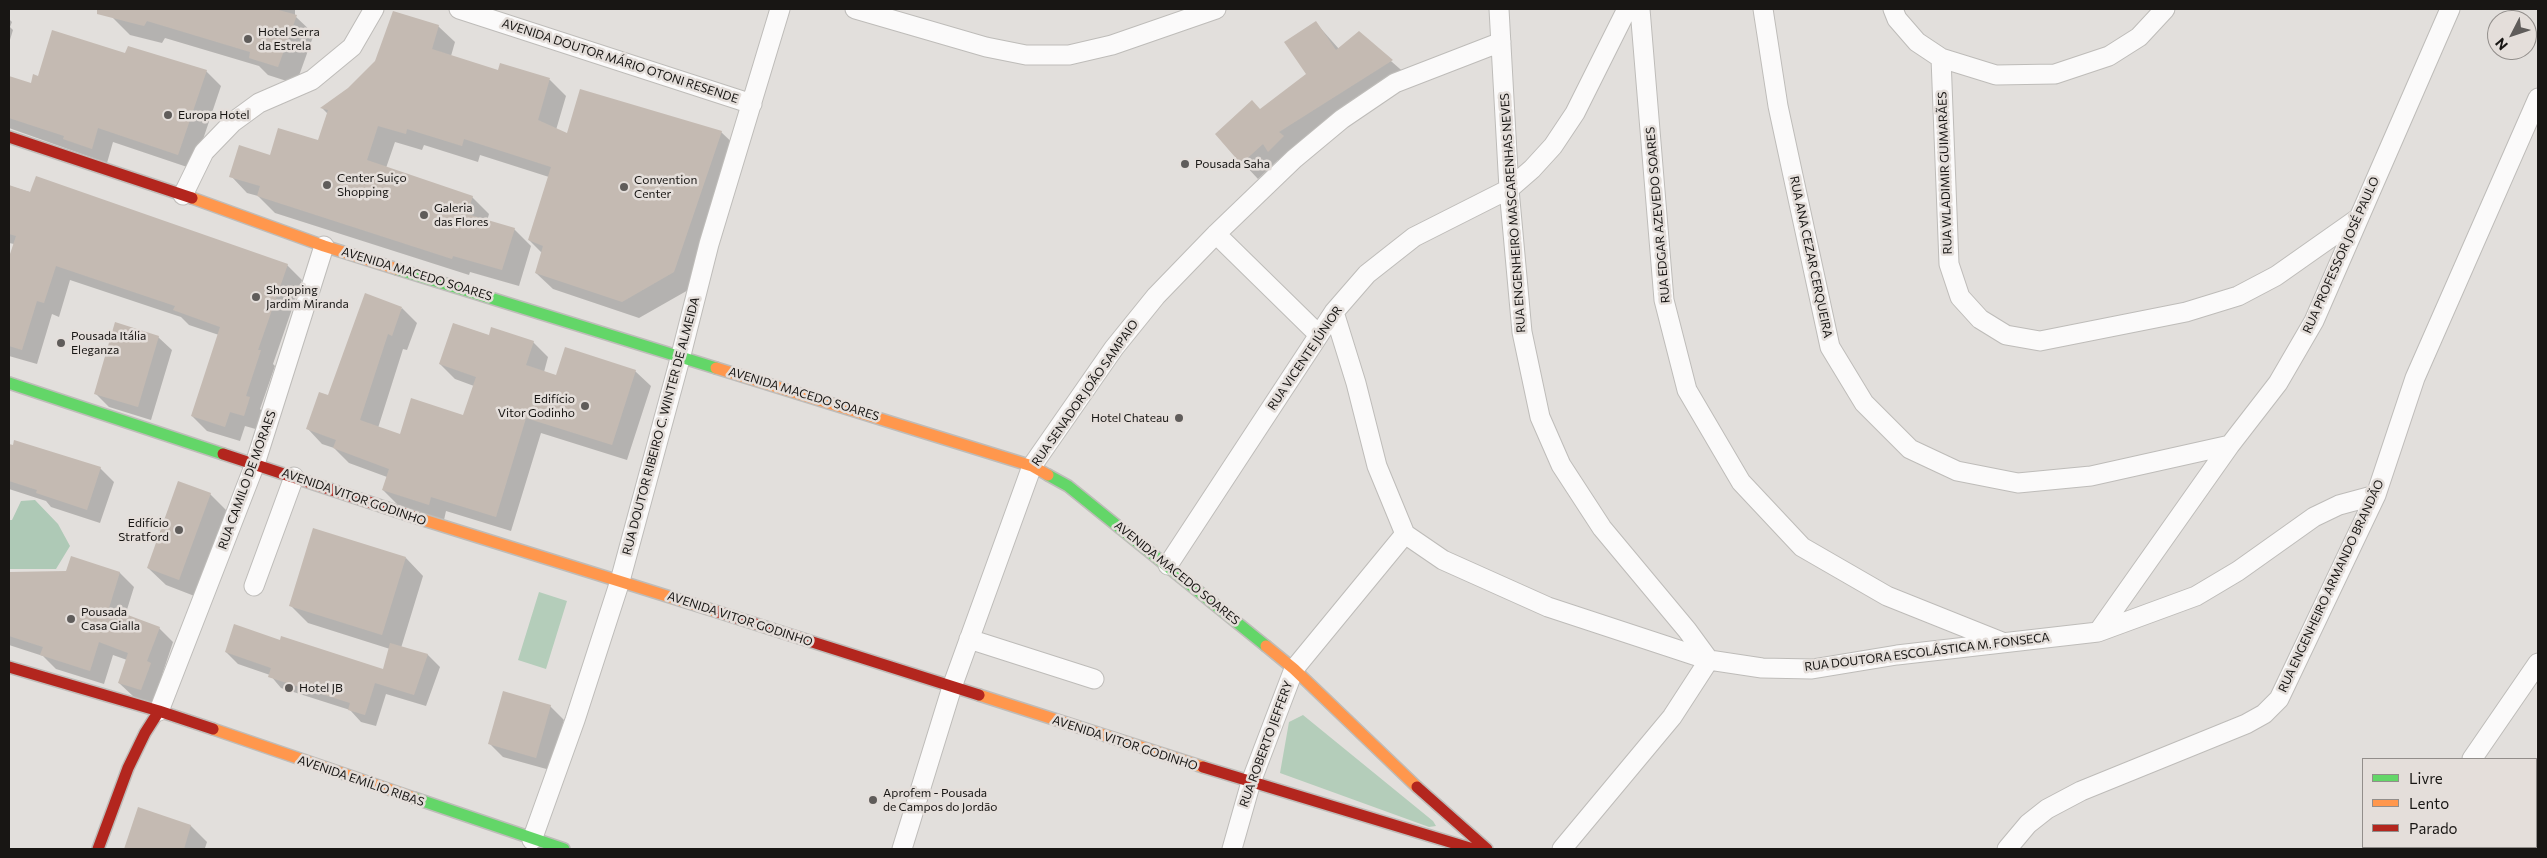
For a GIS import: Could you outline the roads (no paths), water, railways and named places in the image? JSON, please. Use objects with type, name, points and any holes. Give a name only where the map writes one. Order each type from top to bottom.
[{"type":"street","points":[[183,195],[204,152],[233,122],[259,103],[312,80],[352,47],[374,9]]},
{"type":"street","name":"AVENIDA DOUTOR MÁRIO OTONI RESENDE","points":[[459,9],[752,104]]},
{"type":"street","name":"RUA DOUTOR RIBEIRO C. WINTER DE ALMEIDA","points":[[532,840],[620,581],[709,244],[780,9]]},
{"type":"street","points":[[855,9],[986,47],[1026,55],[1069,55],[1112,45],[1216,9]]},
{"type":"street","name":"RUA ENGENHEIRO MASCARENHAS NEVES","points":[[1499,9],[1509,189],[1522,332],[1540,417],[1561,465],[1602,528],[1687,630],[1709,660]]},
{"type":"street","name":"RUA VICENTE JÚNIOR","points":[[1168,565],[1334,312],[1367,274],[1414,237],[1509,189],[1553,146],[1576,113],[1627,9]]},
{"type":"street","name":"RUA EDGAR AZEVEDO SOARES","points":[[1640,9],[1664,300],[1687,390],[1741,482],[1802,547],[1887,596],[2003,642]]},
{"type":"street","name":"RUA ANA CEZAR CERQUEIRA","points":[[1763,9],[1778,106],[1830,347],[1864,403],[1910,449],[1957,471],[2018,483],[2091,476],[2230,445]]},
{"type":"street","points":[[1893,9],[1897,19],[1917,42],[1941,58],[1996,75],[2055,74],[2109,56],[2139,37],[2165,9]]},
{"type":"street","name":"RUA PROFESSOR JOSÉ PAULO","points":[[2098,632],[2230,445],[2278,383],[2314,321],[2450,9]]},
{"type":"street","name":"RUA SENADOR JOÃO SAMPAIO","points":[[902,849],[952,687],[1032,466],[1114,348],[1156,296],[1216,234],[1294,159],[1342,119],[1394,83],[1501,42]]},
{"type":"street","name":"RUA WLADIMIR GUIMARÃES","points":[[1941,58],[1949,264],[1960,297],[1980,319],[2006,335],[2040,341],[2186,312],[2238,296],[2276,276],[2357,219]]},
{"type":"street","name":"RUA ENGENHEIRO ARMANDO BRANDÃO","points":[[2007,849],[2028,824],[2047,809],[2081,791],[2246,724],[2264,714],[2279,699],[2376,495],[2415,378],[2538,98]]},
{"type":"street","points":[[2521,136],[2538,120]]},
{"type":"street","name":"AVENIDA MACEDO SOARES","points":[[9,137],[183,195],[324,246],[681,355],[1032,466],[1068,486],[1168,565],[1294,669],[1446,814],[1487,849]]},
{"type":"street","points":[[1216,234],[1318,334]]},
{"type":"street","name":"RUA CAMILO DE MORAES","points":[[159,711],[255,464],[324,246]]},
{"type":"street","points":[[1334,312],[1356,383],[1377,466],[1405,534]]},
{"type":"street","name":"AVENIDA VITOR GODINHO","points":[[9,383],[505,548],[620,581],[1250,782],[1472,849]]},
{"type":"street","points":[[254,586],[294,477]]},
{"type":"street","name":"RUA DOUTORA ESCOLÁSTICA M. FONSECA","points":[[1405,534],[1443,560],[1548,607],[1709,660],[1762,668],[1812,669],[2003,642],[2098,632],[2196,596],[2238,571],[2314,517],[2339,505],[2376,495]]},
{"type":"street","name":"RUA ROBERTO JEFFERY","points":[[1232,849],[1250,782],[1294,669],[1405,534]]},
{"type":"street","points":[[969,639],[1094,680]]},
{"type":"street","points":[[1562,849],[1672,717],[1709,660]]},
{"type":"street","points":[[2473,758],[2538,663]]},
{"type":"street","name":"AVENIDA EMÍLIO RIBAS","points":[[9,667],[159,711],[532,840],[564,849]]},
{"type":"street","points":[[98,849],[128,768],[145,733],[159,711]]},
{"type":"street","points":[[1430,836],[1444,824],[1446,814]]},
{"type":"place","name":"Hotel Serra da Estrela","points":[[248,39]]},
{"type":"place","name":"Europa Hotel","points":[[168,115]]},
{"type":"place","name":"Pousada Saha","points":[[1185,164]]},
{"type":"place","name":"Center Suiço Shopping","points":[[327,185]]},
{"type":"place","name":"Convention Center","points":[[624,187]]},
{"type":"place","name":"Galeria das Flores","points":[[424,215]]},
{"type":"place","name":"Shopping Jardim Miranda","points":[[256,297]]},
{"type":"place","name":"Pousada Itália Eleganza","points":[[61,343]]},
{"type":"place","name":"Edifício Vitor Godinho","points":[[585,406]]},
{"type":"place","name":"Hotel Chateau","points":[[1179,418]]},
{"type":"place","name":"Edifício Stratford","points":[[179,530]]},
{"type":"place","name":"Pousada Casa Gialla","points":[[71,619]]},
{"type":"place","name":"Hotel JB","points":[[289,688]]},
{"type":"place","name":"Aprofem - Pousada de Campos do Jordão","points":[[873,800]]}]
